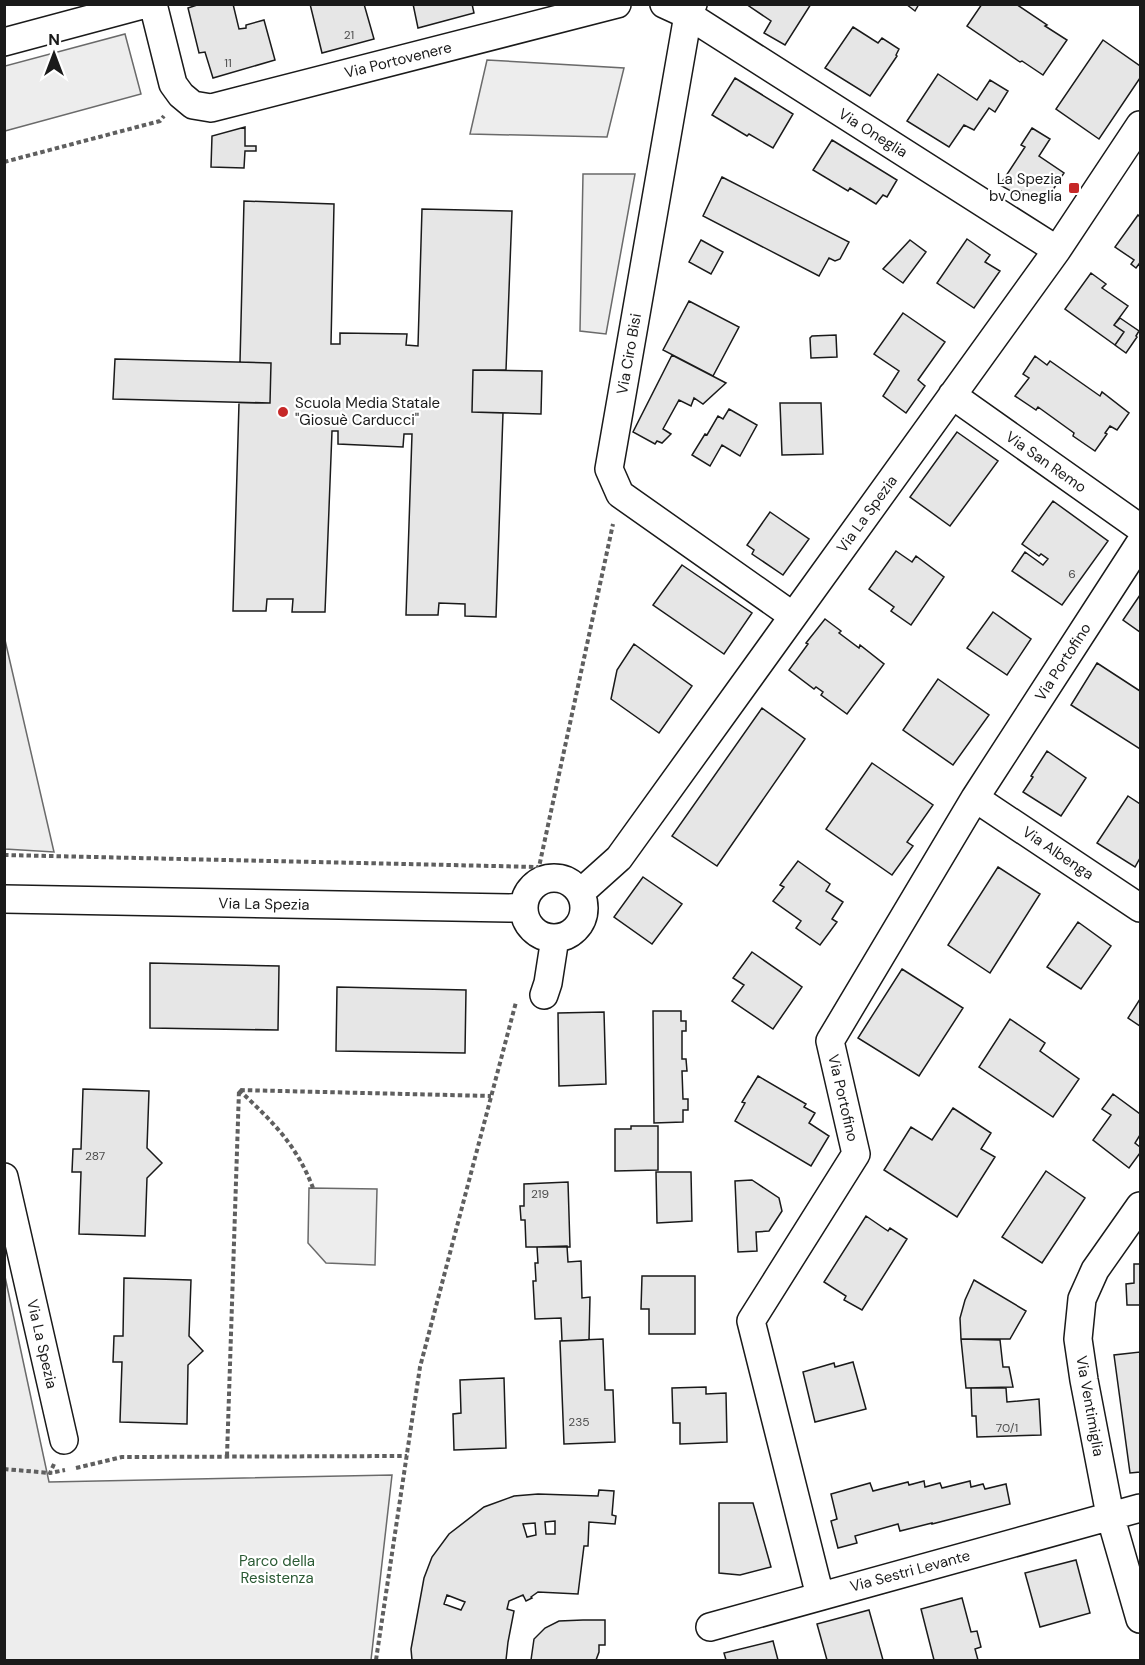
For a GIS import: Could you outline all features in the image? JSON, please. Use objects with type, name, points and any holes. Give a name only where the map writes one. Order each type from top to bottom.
[{"type":"street","points":[[4,42],[146,4]]},
{"type":"street","points":[[153,4],[173,84],[181,95]]},
{"type":"street","name":"Via Portovenere","points":[[181,95],[193,105],[211,108],[616,4]]},
{"type":"street","points":[[664,4],[690,10]]},
{"type":"street","name":"Via Oneglia","points":[[690,10],[1057,250]]},
{"type":"street","name":"Via Ciro Bisi","points":[[620,495],[609,469],[690,10]]},
{"type":"street","name":"Via La Spezia","points":[[580,893],[619,858],[1057,250],[1140,125]]},
{"type":"street","name":"Via San Remo","points":[[952,395],[1140,528]]},
{"type":"street","points":[[620,495],[793,616]]},
{"type":"street","name":"Via Portofino","points":[[820,1596],[751,1321],[856,1154],[830,1041],[975,798],[1140,543]]},
{"type":"street","name":"Via Albenga","points":[[975,798],[1140,908]]},
{"type":"street","points":[[551,878],[572,884],[580,893],[584,907],[582,919],[576,929],[564,937],[542,936],[516,908],[539,882],[551,878]]},
{"type":"street","name":"Via La Spezia","points":[[4,899],[516,908]]},
{"type":"street","points":[[544,994],[548,983],[555,938]]},
{"type":"street","name":"Via La Spezia","points":[[4,1177],[64,1440]]},
{"type":"street","name":"Via Ventimiglia","points":[[1140,1206],[1095,1270],[1082,1299],[1078,1339],[1110,1515],[1140,1619]]},
{"type":"street","name":"Via Sestri Levante","points":[[710,1627],[1140,1508]]},
{"type":"path","points":[[4,162],[160,121],[181,95]]},
{"type":"path","points":[[516,908],[510,891],[539,867],[620,495]]},
{"type":"path","points":[[4,855],[539,867]]},
{"type":"path","points":[[376,1660],[420,1367],[518,996]]},
{"type":"path","points":[[239,1090],[491,1096]]},
{"type":"path","points":[[239,1090],[287,1138],[299,1156],[313,1188]]},
{"type":"path","points":[[227,1456],[239,1090]]},
{"type":"path","points":[[50,1473],[64,1440]]},
{"type":"path","points":[[4,1469],[50,1473],[122,1457],[407,1455]]},
{"type":"shaded area","points":[[125,34],[141,94],[5,131],[5,66]]},
{"type":"shaded area","points":[[487,60],[624,68],[607,137],[470,134]]},
{"type":"shaded area","points":[[583,174],[635,174],[606,334],[580,331]]},
{"type":"shaded area","points":[[5,640],[54,852],[5,849]]},
{"type":"shaded area","points":[[309,1188],[377,1189],[375,1265],[326,1263],[308,1243]]},
{"type":"shaded area","name":"Parco della Resistenza","points":[[4,1272],[49,1482],[392,1475],[371,1660],[5,1660]]},
{"type":"building","points":[[200,4],[233,4],[239,29],[264,20],[275,60],[213,78],[205,52],[199,53],[188,8]]},
{"type":"building","points":[[310,4],[364,4],[374,39],[322,53]]},
{"type":"building","points":[[413,4],[472,4],[474,13],[418,28]]},
{"type":"building","points":[[746,4],[811,4],[785,45],[764,33],[771,21]]},
{"type":"building","points":[[906,4],[919,4],[915,11]]},
{"type":"building","points":[[982,4],[1016,4],[1067,40],[1043,75],[967,26]]},
{"type":"building","points":[[853,27],[878,43],[882,38],[899,49],[897,56],[870,96],[825,68]]},
{"type":"building","points":[[1103,40],[1140,66],[1140,78],[1099,139],[1056,109]]},
{"type":"building","points":[[938,74],[977,100],[990,80],[1008,91],[995,112],[989,108],[974,130],[964,125],[949,147],[907,121]]},
{"type":"building","points":[[735,78],[793,114],[773,148],[749,134],[747,136],[712,115]]},
{"type":"building","points":[[245,127],[245,146],[256,146],[256,151],[245,151],[244,168],[211,167],[212,136]]},
{"type":"building","points":[[1032,128],[1050,139],[1039,156],[1064,173],[1043,205],[1021,191],[1018,195],[1000,185],[1025,147],[1021,145]]},
{"type":"building","points":[[832,140],[897,180],[887,197],[883,195],[876,204],[850,188],[848,191],[813,170]]},
{"type":"building","points":[[722,177],[849,242],[840,259],[835,261],[829,258],[819,276],[703,216]]},
{"type":"building","points":[[244,201],[334,204],[331,344],[340,344],[340,333],[407,334],[406,345],[418,346],[422,209],[512,211],[506,370],[473,370],[472,412],[503,413],[496,617],[465,616],[465,604],[439,603],[438,615],[406,615],[412,434],[404,434],[403,447],[338,444],[338,431],[332,431],[325,612],[292,612],[293,599],[267,599],[266,611],[233,611],[239,403],[270,403],[271,363],[240,362]]},
{"type":"building","points":[[1138,215],[1140,217],[1140,265],[1136,268],[1131,264],[1134,260],[1115,247]]},
{"type":"building","points":[[967,239],[990,255],[985,262],[1000,271],[974,308],[937,283]]},
{"type":"building","points":[[701,240],[723,252],[711,274],[689,262]]},
{"type":"building","points":[[910,240],[926,252],[903,283],[883,269]]},
{"type":"building","points":[[1091,273],[1106,284],[1102,288],[1128,306],[1114,325],[1124,332],[1115,345],[1065,309]]},
{"type":"building","points":[[689,301],[739,327],[713,376],[663,350]]},
{"type":"building","points":[[903,313],[945,342],[918,380],[925,386],[906,413],[883,396],[899,371],[874,354]]},
{"type":"building","points":[[1120,318],[1139,331],[1126,353],[1115,345],[1124,332],[1114,325]]},
{"type":"building","points":[[836,335],[837,357],[811,358],[810,338],[812,336]]},
{"type":"building","points":[[672,355],[726,383],[703,404],[694,398],[691,406],[679,400],[663,429],[671,434],[662,443],[657,441],[655,444],[633,432]]},
{"type":"building","points":[[1035,356],[1047,365],[1050,361],[1100,396],[1102,392],[1129,413],[1117,430],[1110,426],[1095,451],[1038,407],[1036,410],[1015,396],[1029,378],[1023,374]]},
{"type":"building","points":[[115,359],[271,363],[270,403],[113,399]]},
{"type":"building","points":[[473,370],[542,371],[541,414],[472,412]]},
{"type":"building","points":[[780,403],[821,403],[823,454],[782,455]]},
{"type":"building","points":[[729,409],[757,425],[740,456],[722,445],[710,466],[692,455],[718,416],[723,419]]},
{"type":"building","points":[[957,432],[998,461],[950,526],[910,497]]},
{"type":"building","points":[[1053,501],[1108,541],[1062,605],[1012,571],[1025,552],[1043,565],[1048,559],[1041,554],[1039,556],[1022,544]]},
{"type":"building","points":[[770,512],[809,539],[783,575],[752,554],[754,550],[747,545]]},
{"type":"building","points":[[896,551],[912,562],[916,556],[944,577],[911,625],[891,611],[894,607],[869,589]]},
{"type":"building","points":[[682,565],[752,613],[724,654],[653,605]]},
{"type":"building","points":[[1140,595],[1140,632],[1123,620]]},
{"type":"building","points":[[993,612],[1031,639],[1007,675],[967,648]]},
{"type":"building","points":[[825,619],[841,631],[839,633],[859,648],[860,645],[884,664],[847,714],[821,695],[823,692],[816,687],[814,689],[789,670]]},
{"type":"building","points":[[634,644],[692,686],[659,733],[611,699],[617,670]]},
{"type":"building","points":[[1097,663],[1140,691],[1140,749],[1071,705]]},
{"type":"building","points":[[938,679],[989,715],[953,765],[903,730]]},
{"type":"building","points":[[762,708],[805,739],[717,866],[672,836]]},
{"type":"building","points":[[1047,751],[1086,778],[1061,816],[1023,792]]},
{"type":"building","points":[[872,763],[933,805],[907,842],[913,846],[892,875],[826,829]]},
{"type":"building","points":[[1128,796],[1140,804],[1140,858],[1135,867],[1097,843]]},
{"type":"building","points":[[798,861],[830,884],[826,891],[843,902],[832,919],[837,922],[820,945],[796,928],[801,921],[773,901],[784,887],[780,885]]},
{"type":"building","points":[[998,867],[1040,894],[990,973],[948,945]]},
{"type":"building","points":[[643,877],[682,904],[652,944],[614,917]]},
{"type":"building","points":[[1078,922],[1111,946],[1081,989],[1047,967]]},
{"type":"building","points":[[752,952],[802,987],[773,1029],[732,1001],[744,985],[733,978]]},
{"type":"building","points":[[150,963],[279,966],[278,1030],[150,1028]]},
{"type":"building","points":[[902,969],[963,1008],[919,1076],[858,1038]]},
{"type":"building","points":[[337,987],[466,990],[465,1053],[336,1051]]},
{"type":"building","points":[[1140,999],[1140,1026],[1128,1018]]},
{"type":"building","points":[[653,1011],[681,1011],[681,1021],[686,1021],[686,1031],[682,1031],[682,1059],[686,1059],[687,1071],[682,1071],[683,1099],[688,1099],[688,1110],[683,1110],[683,1122],[654,1123]]},
{"type":"building","points":[[604,1012],[606,1084],[559,1086],[558,1013]]},
{"type":"building","points":[[1010,1019],[1045,1043],[1040,1051],[1079,1079],[1053,1117],[979,1067]]},
{"type":"building","points":[[758,1076],[806,1104],[804,1107],[815,1113],[809,1123],[829,1136],[811,1166],[735,1121],[745,1103],[742,1102]]},
{"type":"building","points":[[83,1089],[149,1091],[147,1148],[162,1163],[147,1178],[145,1236],[79,1234],[81,1172],[72,1172],[73,1149],[81,1149]]},
{"type":"building","points":[[1113,1094],[1140,1114],[1140,1135],[1135,1143],[1140,1147],[1140,1153],[1129,1168],[1093,1140],[1111,1115],[1102,1109]]},
{"type":"building","points":[[953,1108],[991,1133],[981,1149],[995,1157],[957,1217],[884,1170],[911,1127],[932,1140]]},
{"type":"building","points":[[631,1126],[658,1126],[658,1170],[615,1171],[615,1129],[631,1129]]},
{"type":"building","points":[[1046,1171],[1085,1198],[1042,1263],[1002,1237]]},
{"type":"building","points":[[656,1172],[691,1172],[692,1221],[657,1223]]},
{"type":"building","points":[[752,1180],[779,1198],[782,1211],[769,1231],[756,1232],[757,1251],[738,1252],[735,1181]]},
{"type":"building","points":[[568,1182],[570,1247],[526,1247],[525,1220],[521,1220],[520,1206],[524,1206],[524,1184]]},
{"type":"building","points":[[866,1216],[888,1231],[890,1228],[907,1239],[862,1310],[844,1300],[846,1296],[824,1282]]},
{"type":"building","points":[[567,1246],[568,1262],[581,1261],[582,1298],[590,1297],[589,1340],[562,1341],[561,1318],[535,1319],[533,1281],[536,1281],[537,1247]]},
{"type":"building","points":[[1134,1264],[1140,1264],[1140,1305],[1127,1305],[1126,1284],[1134,1283]]},
{"type":"building","points":[[642,1276],[695,1276],[695,1334],[649,1334],[649,1309],[641,1309]]},
{"type":"building","points":[[124,1278],[191,1280],[189,1336],[203,1351],[188,1365],[187,1424],[120,1422],[122,1362],[113,1362],[114,1336],[123,1336]]},
{"type":"building","points":[[974,1280],[1026,1311],[1010,1339],[961,1339],[960,1318]]},
{"type":"building","points":[[603,1339],[605,1390],[613,1390],[615,1442],[564,1444],[560,1341]]},
{"type":"building","points":[[961,1339],[1000,1340],[1003,1367],[1009,1367],[1013,1387],[966,1388]]},
{"type":"building","points":[[1140,1352],[1140,1472],[1130,1473],[1114,1355]]},
{"type":"building","points":[[853,1362],[866,1409],[815,1422],[803,1372],[834,1363],[835,1367]]},
{"type":"building","points":[[504,1378],[506,1448],[454,1450],[453,1414],[461,1413],[460,1380]]},
{"type":"building","points":[[706,1387],[706,1394],[726,1393],[727,1442],[680,1444],[680,1423],[673,1423],[672,1388]]},
{"type":"building","points":[[971,1388],[1006,1388],[1007,1402],[1039,1399],[1041,1435],[977,1437],[976,1416],[972,1416]]},
{"type":"building","points":[[924,1481],[925,1487],[940,1483],[942,1488],[970,1481],[971,1487],[983,1484],[985,1489],[1006,1484],[1010,1504],[900,1531],[898,1524],[855,1536],[857,1543],[838,1548],[831,1521],[837,1519],[831,1494],[870,1483],[873,1491],[908,1482],[909,1485]]},
{"type":"building","points":[[599,1490],[614,1491],[612,1515],[616,1516],[615,1524],[589,1522],[588,1546],[584,1546],[578,1594],[538,1592],[526,1601],[523,1595],[509,1601],[507,1609],[514,1611],[506,1660],[412,1660],[411,1649],[424,1578],[432,1557],[449,1534],[484,1507],[514,1496],[538,1494],[598,1496]],"holes":[[[555,1521],[555,1534],[546,1534],[545,1522]],[[535,1523],[536,1535],[527,1537],[523,1524]],[[447,1595],[465,1602],[461,1610],[444,1604]]]},
{"type":"building","points":[[719,1503],[753,1503],[771,1567],[740,1575],[719,1573]]},
{"type":"building","points":[[1076,1560],[1090,1613],[1040,1627],[1025,1573]]},
{"type":"building","points":[[962,1598],[971,1632],[977,1631],[981,1647],[975,1649],[978,1660],[934,1660],[921,1609]]},
{"type":"building","points":[[869,1610],[883,1660],[827,1660],[817,1624]]},
{"type":"building","points":[[605,1620],[605,1645],[599,1645],[596,1660],[531,1660],[534,1639],[545,1628],[559,1621]]},
{"type":"building","points":[[773,1641],[778,1660],[726,1660],[724,1653]]},
{"type":"place","name":"La Spezia bv Oneglia","points":[[1074,188]]},
{"type":"place","name":"Scuola Media Statale \"Giosuè Carducci\"","points":[[283,412]]}]
